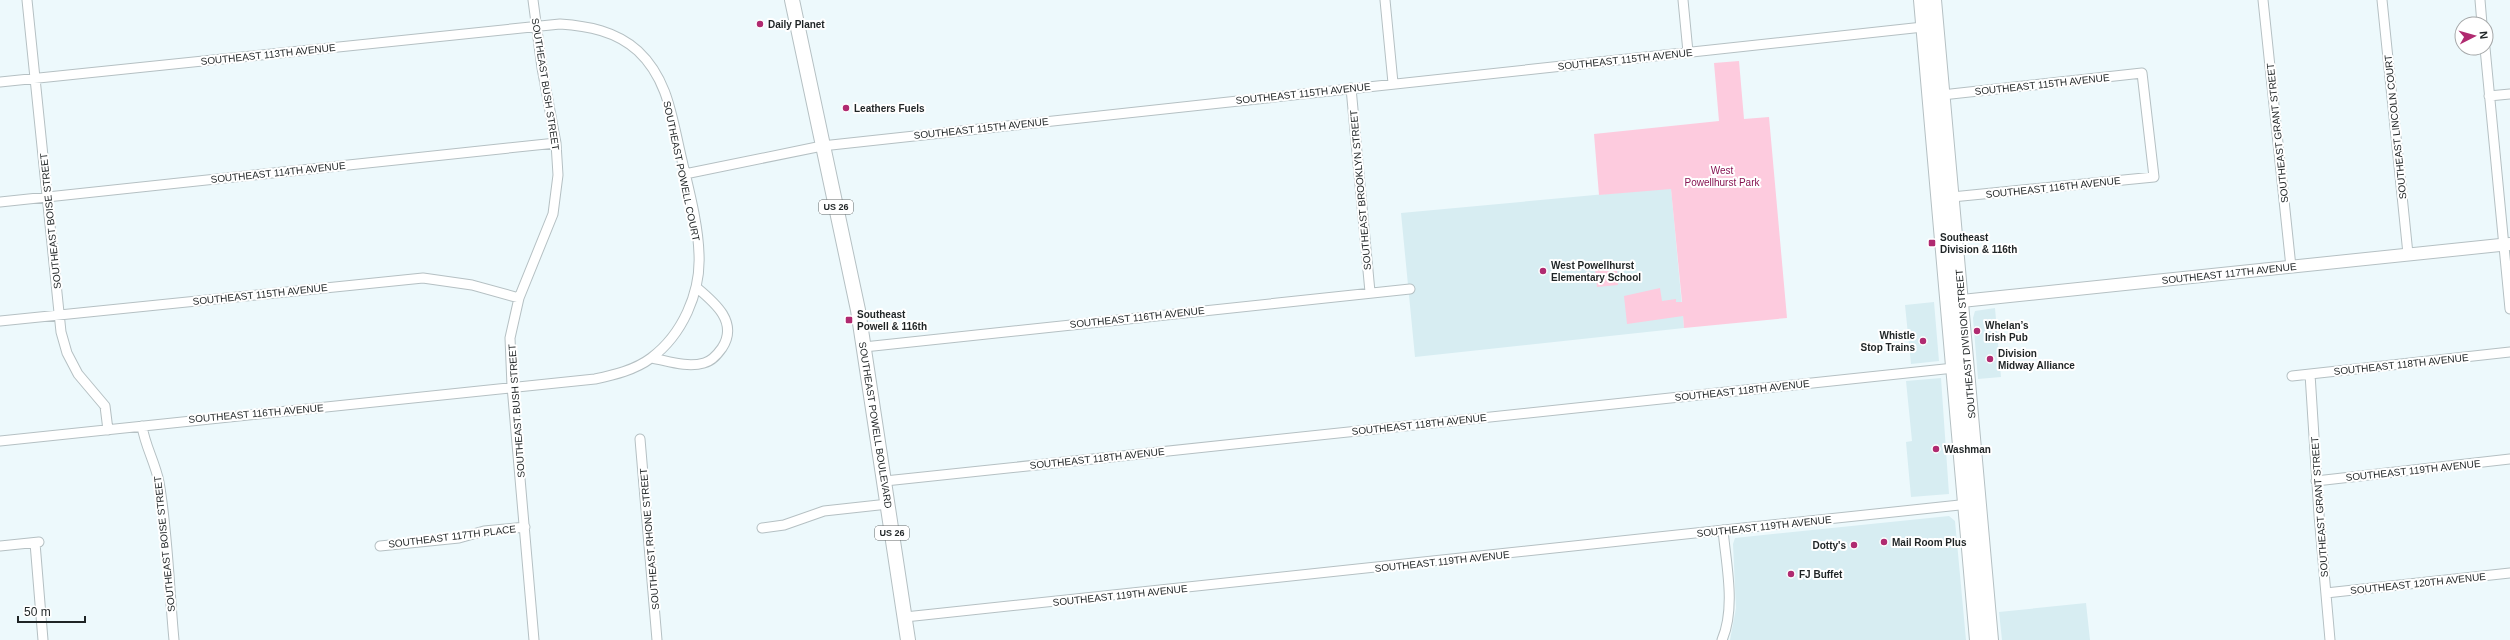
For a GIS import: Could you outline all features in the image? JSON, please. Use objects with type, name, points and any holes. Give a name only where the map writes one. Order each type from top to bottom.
[{"type":"main road","name":"SOUTHEAST POWELL BOULEVARD","points":[[792,0],[864,347],[908,640]]},
{"type":"main road","name":"SOUTHEAST DIVISION STREET","points":[[1921,0],[1954,302],[1976,469],[1973,504],[1977,640]]},
{"type":"main road","name":"SOUTHEAST DIVISION STREET","points":[[1934,0],[1952,197],[1954,368],[1959,422],[1973,504],[1992,640]]},
{"type":"main road","points":[[1959,422],[1963,431],[1968,461],[1976,469]]},
{"type":"street","name":"SOUTHEAST BOISE STREET","points":[[27,0],[59,314],[67,352],[82,380],[105,406],[108,430]]},
{"type":"street","name":"SOUTHEAST BUSH STREET","points":[[533,0],[542,68],[556,143],[558,175],[553,214],[519,298],[510,338],[512,386],[534,640]]},
{"type":"street","points":[[1385,0],[1393,83]]},
{"type":"street","points":[[1683,0],[1688,52]]},
{"type":"street","name":"SOUTHEAST GRANT STREET","points":[[2263,0],[2291,267]]},
{"type":"street","name":"SOUTHEAST LINCOLN COURT","points":[[2382,0],[2408,254]]},
{"type":"street","points":[[2480,0],[2481,16]]},
{"type":"street","name":"SOUTHEAST POWELL COURT","points":[[512,386],[602,378],[634,368],[652,358],[678,330],[689,308],[696,287],[698,245],[685,174],[665,90],[652,67],[638,52],[601,29],[560,24],[537,27]]},
{"type":"street","name":"SOUTHEAST 113TH AVENUE","points":[[0,82],[537,27]]},
{"type":"street","name":"SOUTHEAST 115TH AVENUE","points":[[685,174],[822,146],[1393,83],[1923,27]]},
{"type":"street","points":[[2485,56],[2507,244],[2510,309]]},
{"type":"street","name":"SOUTHEAST 115TH AVENUE","points":[[1942,95],[2142,73],[2154,177]]},
{"type":"street","name":"SOUTHEAST BROOKLYN STREET","points":[[1351,88],[1370,292]]},
{"type":"street","points":[[2489,96],[2510,94]]},
{"type":"street","name":"SOUTHEAST 114TH AVENUE","points":[[0,202],[556,143]]},
{"type":"street","name":"SOUTHEAST 116TH AVENUE","points":[[1952,197],[2154,177]]},
{"type":"street","name":"SOUTHEAST 117TH AVENUE","points":[[1954,302],[2507,244]]},
{"type":"street","name":"SOUTHEAST 115TH AVENUE","points":[[0,321],[423,278],[472,285],[519,298]]},
{"type":"street","points":[[652,358],[686,364],[702,364],[716,357],[724,344],[727,328],[722,312],[696,287]]},
{"type":"street","name":"SOUTHEAST 116TH AVENUE","points":[[864,347],[1370,292],[1410,289]]},
{"type":"street","name":"SOUTHEAST 118TH AVENUE","points":[[2292,376],[2510,352]]},
{"type":"street","name":"SOUTHEAST 118TH AVENUE","points":[[885,481],[1954,368]]},
{"type":"street","name":"SOUTHEAST GRANT STREET","points":[[2310,374],[2316,481],[2330,640]]},
{"type":"street","name":"SOUTHEAST 116TH AVENUE","points":[[0,441],[108,430],[164,422],[512,386]]},
{"type":"street","name":"SOUTHEAST BOISE STREET","points":[[142,426],[146,446],[156,470],[161,495],[174,640]]},
{"type":"street","name":"SOUTHEAST RHONE STREET","points":[[640,439],[657,640]]},
{"type":"street","name":"SOUTHEAST 119TH AVENUE","points":[[2316,481],[2510,459]]},
{"type":"street","points":[[762,528],[784,525],[824,511],[888,504]]},
{"type":"street","name":"SOUTHEAST 119TH AVENUE","points":[[905,617],[1973,504]]},
{"type":"street","name":"SOUTHEAST 117TH PLACE","points":[[380,546],[459,538],[484,530],[525,527]]},
{"type":"street","points":[[1722,640],[1726,625],[1728,598],[1723,530]]},
{"type":"street","points":[[0,546],[38,542],[43,640]]},
{"type":"street","name":"SOUTHEAST 120TH AVENUE","points":[[2326,593],[2510,573]]},
{"type":"shaded area","name":"West Powellhurst Elementary School","points":[[1671,188],[1684,328],[1415,357],[1401,213]]},
{"type":"shaded area","points":[[1934,302],[1939,361],[1911,364],[1905,305]]},
{"type":"shaded area","points":[[1995,308],[2001,377],[1978,379],[1973,318],[1975,311]]},
{"type":"shaded area","points":[[1941,378],[1949,494],[1911,497],[1906,442],[1912,441],[1906,381]]},
{"type":"shaded area","points":[[1949,516],[1955,521],[1966,640],[1730,640],[1736,608],[1733,544],[1735,538]]},
{"type":"shaded area","points":[[2086,603],[2090,640],[2002,640],[1999,612]]},
{"type":"green space","name":"West Powellhurst Park","points":[[1739,61],[1744,119],[1769,117],[1787,318],[1684,328],[1683,316],[1627,324],[1624,296],[1660,288],[1662,301],[1676,299],[1676,302],[1682,302],[1671,189],[1599,195],[1594,134],[1719,121],[1714,63]]},
{"type":"green space","points":[[1617,267],[1618,285],[1597,287],[1595,269]]},
{"type":"place","name":"Daily Planet","points":[[760,24]]},
{"type":"place","name":"Leathers Fuels","points":[[846,108]]},
{"type":"place","name":"Southeast Division & 116th","points":[[1932,243]]},
{"type":"place","name":"West Powellhurst Elementary School","points":[[1543,271]]},
{"type":"place","name":"Southeast Powell & 116th","points":[[849,320]]},
{"type":"place","name":"Whelan’s Irish Pub","points":[[1977,331]]},
{"type":"place","name":"Whistle Stop Trains","points":[[1923,341]]},
{"type":"place","name":"Division Midway Alliance","points":[[1990,359]]},
{"type":"place","name":"Washman","points":[[1936,449]]},
{"type":"place","name":"Mail Room Plus","points":[[1884,542]]},
{"type":"place","name":"Dotty's","points":[[1854,545]]},
{"type":"place","name":"FJ Buffet","points":[[1791,574]]}]
